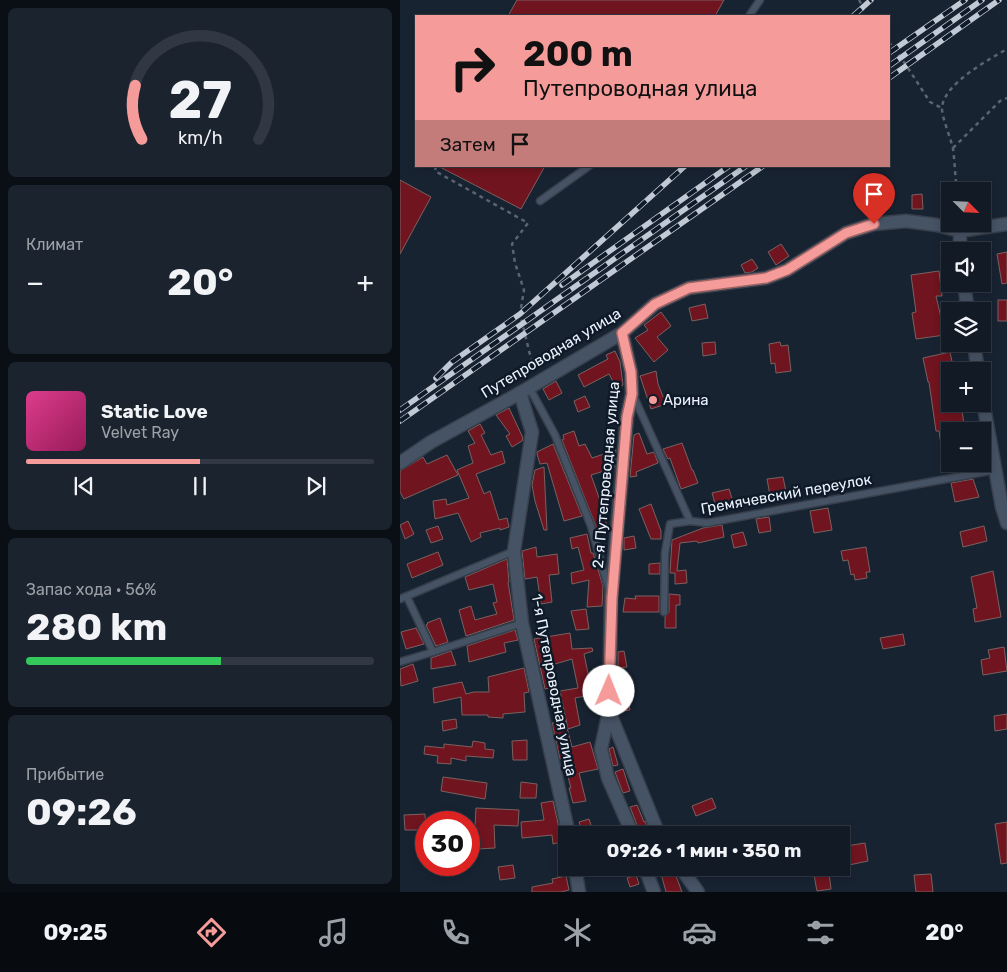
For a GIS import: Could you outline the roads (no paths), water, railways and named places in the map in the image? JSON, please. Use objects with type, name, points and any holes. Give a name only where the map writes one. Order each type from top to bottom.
[{"type":"street","name":"Путепроводная улица","points":[[400,463],[431,442],[529,388],[622,333],[655,304],[689,288],[766,278],[787,270],[846,233],[874,224],[906,221],[941,226]]},
{"type":"street","name":"Путепроводная улица","points":[[991,226],[1007,224]]},
{"type":"street","name":"2-я Путепроводная улица","points":[[622,333],[631,372],[632,394],[627,417],[612,598],[609,710],[601,749],[608,778],[628,826]]},
{"type":"street","name":"1-я Путепроводная улица","points":[[529,388],[532,432],[514,551],[522,623],[566,826]]},
{"type":"street","points":[[985,412],[1002,507],[1007,523]]},
{"type":"street","name":"2-я Путепроводная улица","points":[[609,710],[655,826]]},
{"type":"street","points":[[576,876],[579,892]]},
{"type":"street","points":[[648,876],[654,892]]},
{"type":"street","points":[[687,876],[698,892]]},
{"type":"lane","points":[[751,15],[760,0]]},
{"type":"lane","points":[[540,201],[588,167]]},
{"type":"lane","points":[[529,388],[555,434],[591,526],[612,598]]},
{"type":"lane","name":"Гремячевский переулок","points":[[632,394],[690,521],[707,522],[995,470]]},
{"type":"lane","points":[[664,612],[665,553],[670,524],[690,521]]},
{"type":"lane","points":[[400,599],[514,551]]},
{"type":"lane","points":[[407,597],[433,652]]},
{"type":"lane","points":[[400,662],[522,623]]},
{"type":"railway","points":[[854,15],[871,0]]},
{"type":"railway","points":[[890,52],[965,0]]},
{"type":"railway","points":[[890,65],[982,0]]},
{"type":"railway","points":[[890,77],[999,0]]},
{"type":"railway","points":[[436,378],[452,362],[520,314],[684,167]]},
{"type":"railway","points":[[562,285],[728,167]]},
{"type":"railway","points":[[400,410],[745,167]]},
{"type":"railway","points":[[400,421],[762,167]]},
{"type":"place","name":"Арина","points":[[653,400]]}]
